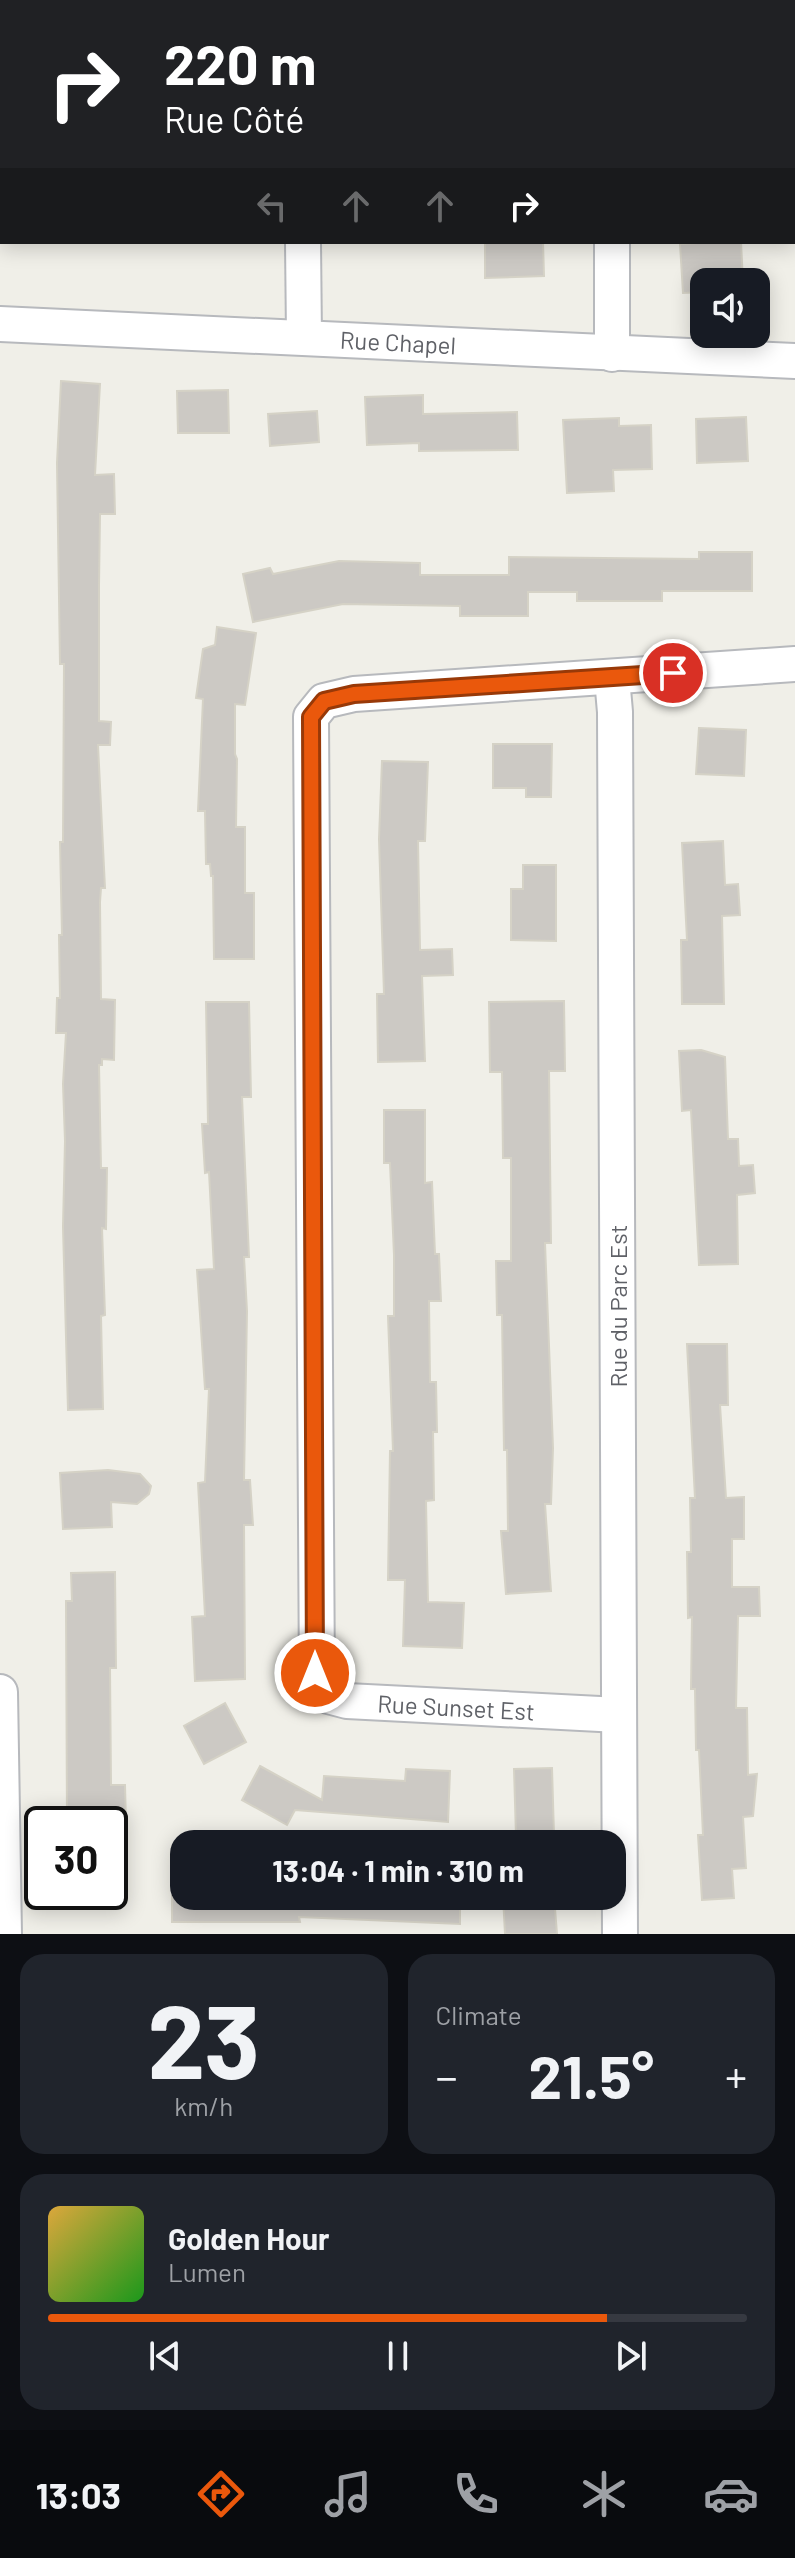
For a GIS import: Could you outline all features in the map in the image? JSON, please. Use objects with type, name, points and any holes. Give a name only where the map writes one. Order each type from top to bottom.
[{"type":"street","points":[[303,244],[304,337]]},
{"type":"street","points":[[612,244],[612,354]]},
{"type":"street","name":"Rue Chapel","points":[[0,324],[795,361]]},
{"type":"street","points":[[612,678],[795,664]]},
{"type":"street","name":"Rue Sunset Est","points":[[612,678],[354,694],[324,701],[311,717],[309,739],[317,1684],[328,1696],[347,1701],[619,1715]]},
{"type":"street","name":"Rue du Parc Est","points":[[612,678],[615,712],[620,1934]]},
{"type":"street","points":[[0,1692],[4,1934]]},
{"type":"building","points":[[485,244],[543,244],[544,276],[485,278]]},
{"type":"building","points":[[680,244],[741,244],[742,268],[690,268],[690,293],[683,293]]},
{"type":"building","points":[[61,381],[100,384],[95,475],[114,474],[115,514],[100,514],[99,585],[99,721],[111,722],[110,745],[98,745],[105,888],[101,888],[100,902],[101,999],[115,1000],[114,1060],[102,1059],[102,1065],[99,1065],[101,1168],[107,1168],[106,1229],[102,1228],[105,1315],[101,1316],[103,1409],[68,1410],[63,1227],[66,1033],[56,1033],[57,998],[60,998],[59,935],[62,935],[60,842],[63,842],[64,664],[60,664],[57,463]]},
{"type":"building","points":[[228,390],[229,433],[178,433],[177,391]]},
{"type":"building","points":[[423,395],[423,414],[517,412],[518,450],[419,451],[419,443],[367,445],[365,397]]},
{"type":"building","points":[[317,411],[319,442],[270,446],[268,414]]},
{"type":"building","points":[[746,417],[748,461],[697,463],[696,419]]},
{"type":"building","points":[[619,418],[619,426],[651,425],[652,469],[613,470],[614,491],[567,493],[563,420]]},
{"type":"building","points":[[699,552],[752,552],[752,591],[662,591],[662,601],[577,601],[577,592],[528,592],[528,616],[460,616],[460,606],[343,604],[253,622],[243,574],[270,568],[273,574],[339,561],[420,563],[420,575],[509,575],[509,557],[699,559]]},
{"type":"building","points":[[217,627],[256,633],[245,705],[235,704],[236,827],[245,827],[245,893],[254,893],[254,959],[214,959],[213,876],[210,864],[206,864],[205,811],[198,811],[203,699],[196,698],[203,649],[215,645]]},
{"type":"building","points":[[699,728],[746,730],[744,776],[696,774]]},
{"type":"building","points":[[493,744],[552,744],[551,797],[526,797],[526,788],[493,788]]},
{"type":"building","points":[[382,761],[428,762],[425,841],[418,841],[420,950],[452,949],[453,975],[422,976],[425,1061],[378,1062],[377,994],[384,994],[379,839]]},
{"type":"building","points":[[723,841],[725,885],[738,884],[740,915],[722,916],[724,1004],[682,1004],[681,940],[687,940],[682,843]]},
{"type":"building","points":[[523,865],[556,865],[556,941],[511,940],[511,889],[523,889]]},
{"type":"building","points":[[564,1001],[565,1071],[549,1071],[551,1243],[545,1243],[553,1448],[551,1504],[545,1504],[551,1591],[506,1594],[501,1531],[508,1531],[507,1450],[504,1450],[502,1315],[497,1315],[496,1261],[511,1261],[511,1158],[503,1158],[502,1072],[490,1072],[489,1002]]},
{"type":"building","points":[[206,1002],[249,1002],[251,1097],[242,1097],[249,1257],[244,1257],[247,1311],[244,1480],[250,1480],[253,1525],[244,1525],[245,1679],[195,1681],[192,1617],[205,1616],[198,1483],[205,1482],[209,1389],[205,1389],[197,1270],[214,1269],[209,1172],[205,1173],[202,1124],[208,1124]]},
{"type":"building","points":[[701,1050],[725,1057],[728,1139],[738,1139],[739,1166],[753,1165],[755,1193],[737,1195],[738,1264],[699,1265],[691,1110],[682,1111],[679,1051]]},
{"type":"building","points":[[384,1110],[425,1110],[425,1183],[432,1182],[435,1254],[439,1254],[441,1301],[429,1301],[430,1382],[436,1382],[437,1432],[433,1432],[434,1500],[426,1501],[428,1602],[464,1603],[462,1648],[403,1646],[405,1580],[388,1580],[390,1451],[393,1451],[388,1316],[394,1316],[394,1255],[390,1163],[384,1163]]},
{"type":"building","points":[[687,1344],[727,1344],[728,1405],[720,1405],[726,1498],[744,1497],[744,1539],[732,1539],[732,1587],[759,1587],[760,1616],[738,1616],[736,1708],[747,1708],[748,1775],[757,1774],[753,1816],[743,1817],[746,1868],[732,1869],[734,1898],[702,1900],[698,1835],[703,1835],[699,1750],[696,1750],[695,1689],[691,1689],[692,1617],[688,1618],[690,1498],[695,1498]]},
{"type":"building","points":[[108,1470],[140,1474],[151,1486],[149,1494],[137,1504],[111,1502],[112,1527],[63,1529],[60,1473]]},
{"type":"building","points":[[115,1572],[116,1668],[110,1668],[111,1785],[125,1785],[126,1806],[67,1806],[66,1601],[72,1601],[71,1573]]},
{"type":"building","points":[[225,1703],[246,1742],[204,1764],[184,1726]]},
{"type":"building","points":[[260,1766],[322,1800],[324,1776],[405,1781],[406,1769],[450,1771],[448,1822],[295,1810],[287,1825],[242,1800]]},
{"type":"building","points":[[552,1768],[554,1830],[516,1830],[514,1769]]},
{"type":"building","points":[[172,1910],[460,1910],[460,1924],[299,1917],[300,1922],[172,1922]]},
{"type":"building","points":[[504,1910],[555,1910],[557,1934],[505,1934]]},
{"type":"route","points":[[315,1673],[311,717],[324,701],[354,694],[673,673]]}]
